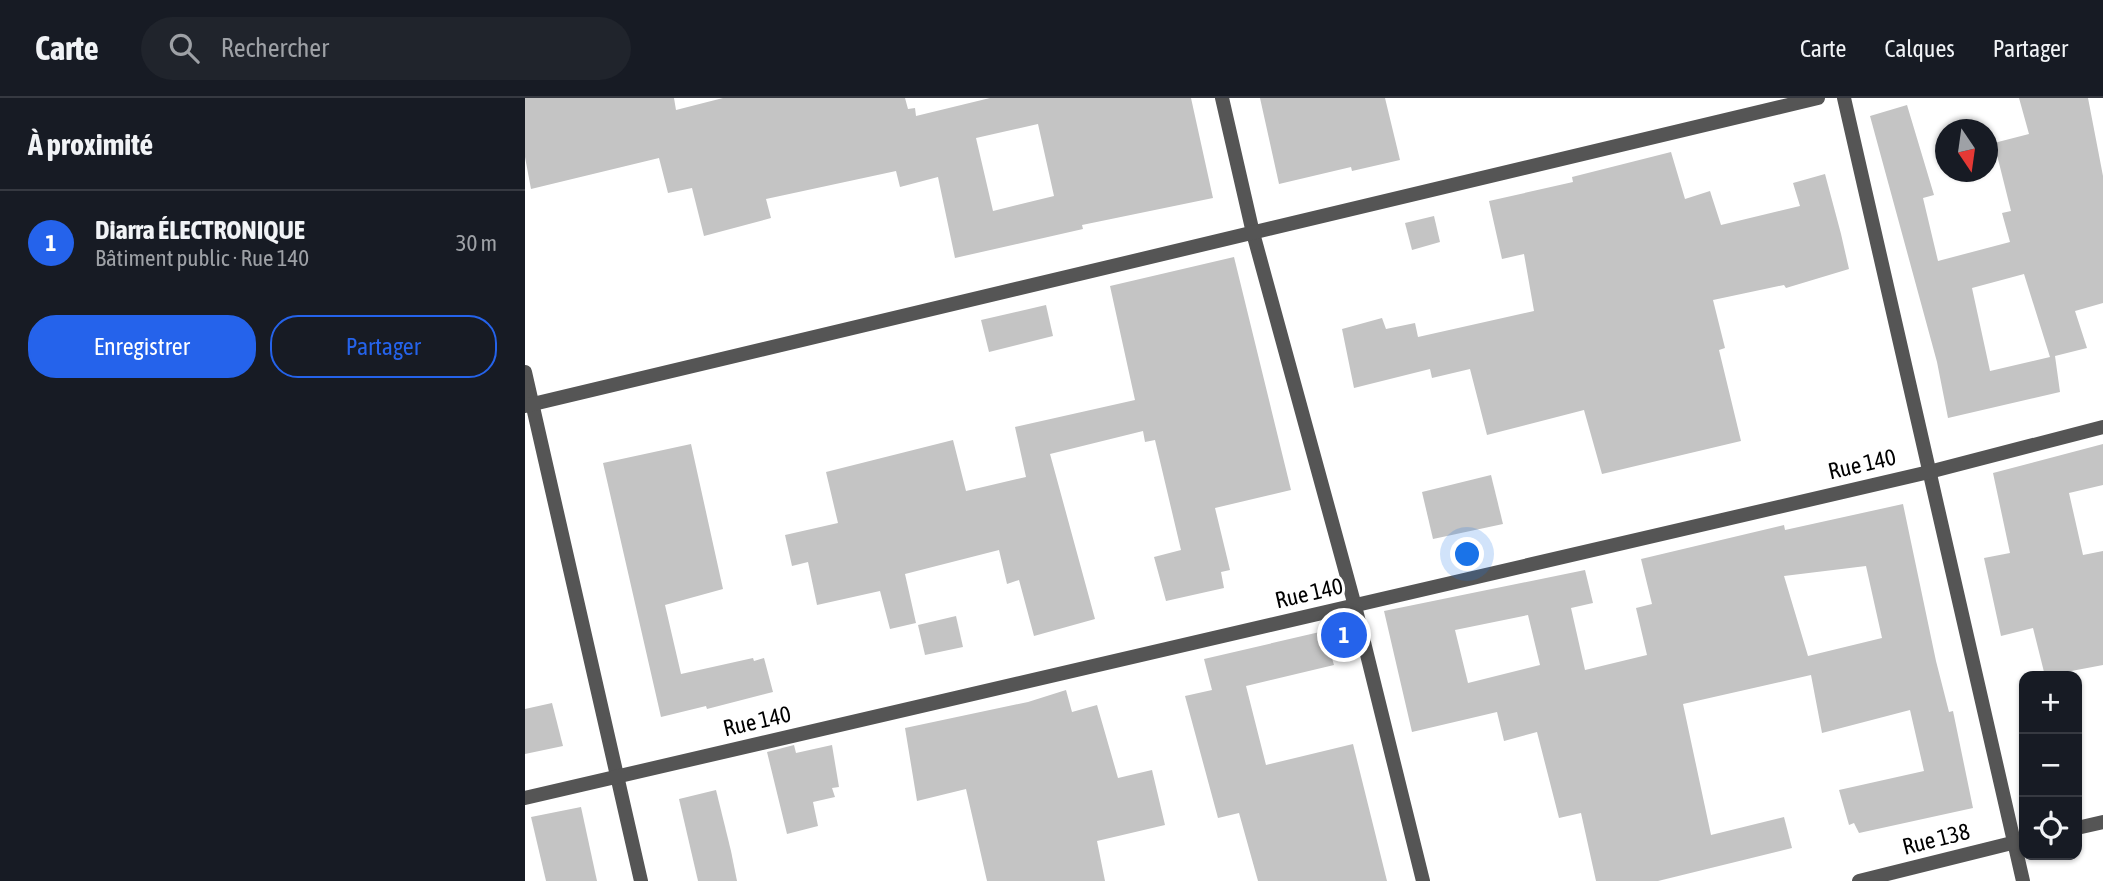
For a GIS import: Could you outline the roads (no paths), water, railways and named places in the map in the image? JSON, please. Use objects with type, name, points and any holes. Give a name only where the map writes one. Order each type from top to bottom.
[{"type":"street","points":[[1222,98],[1253,233],[1355,606],[1423,881]]},
{"type":"street","points":[[529,406],[1818,98]]},
{"type":"street","points":[[1844,98],[1929,472],[2019,842]]},
{"type":"street","points":[[525,372],[529,406],[641,881]]},
{"type":"street","name":"Rue 140","points":[[525,798],[1929,472],[2103,427]]},
{"type":"street","points":[[2082,827],[2103,822]]},
{"type":"street","name":"Rue 138","points":[[1859,881],[2019,842]]},
{"type":"street","points":[[2021,860],[2023,881]]},
{"type":"place","name":"Diarra ÉLECTRONIQUE","points":[[1344,635]]}]
